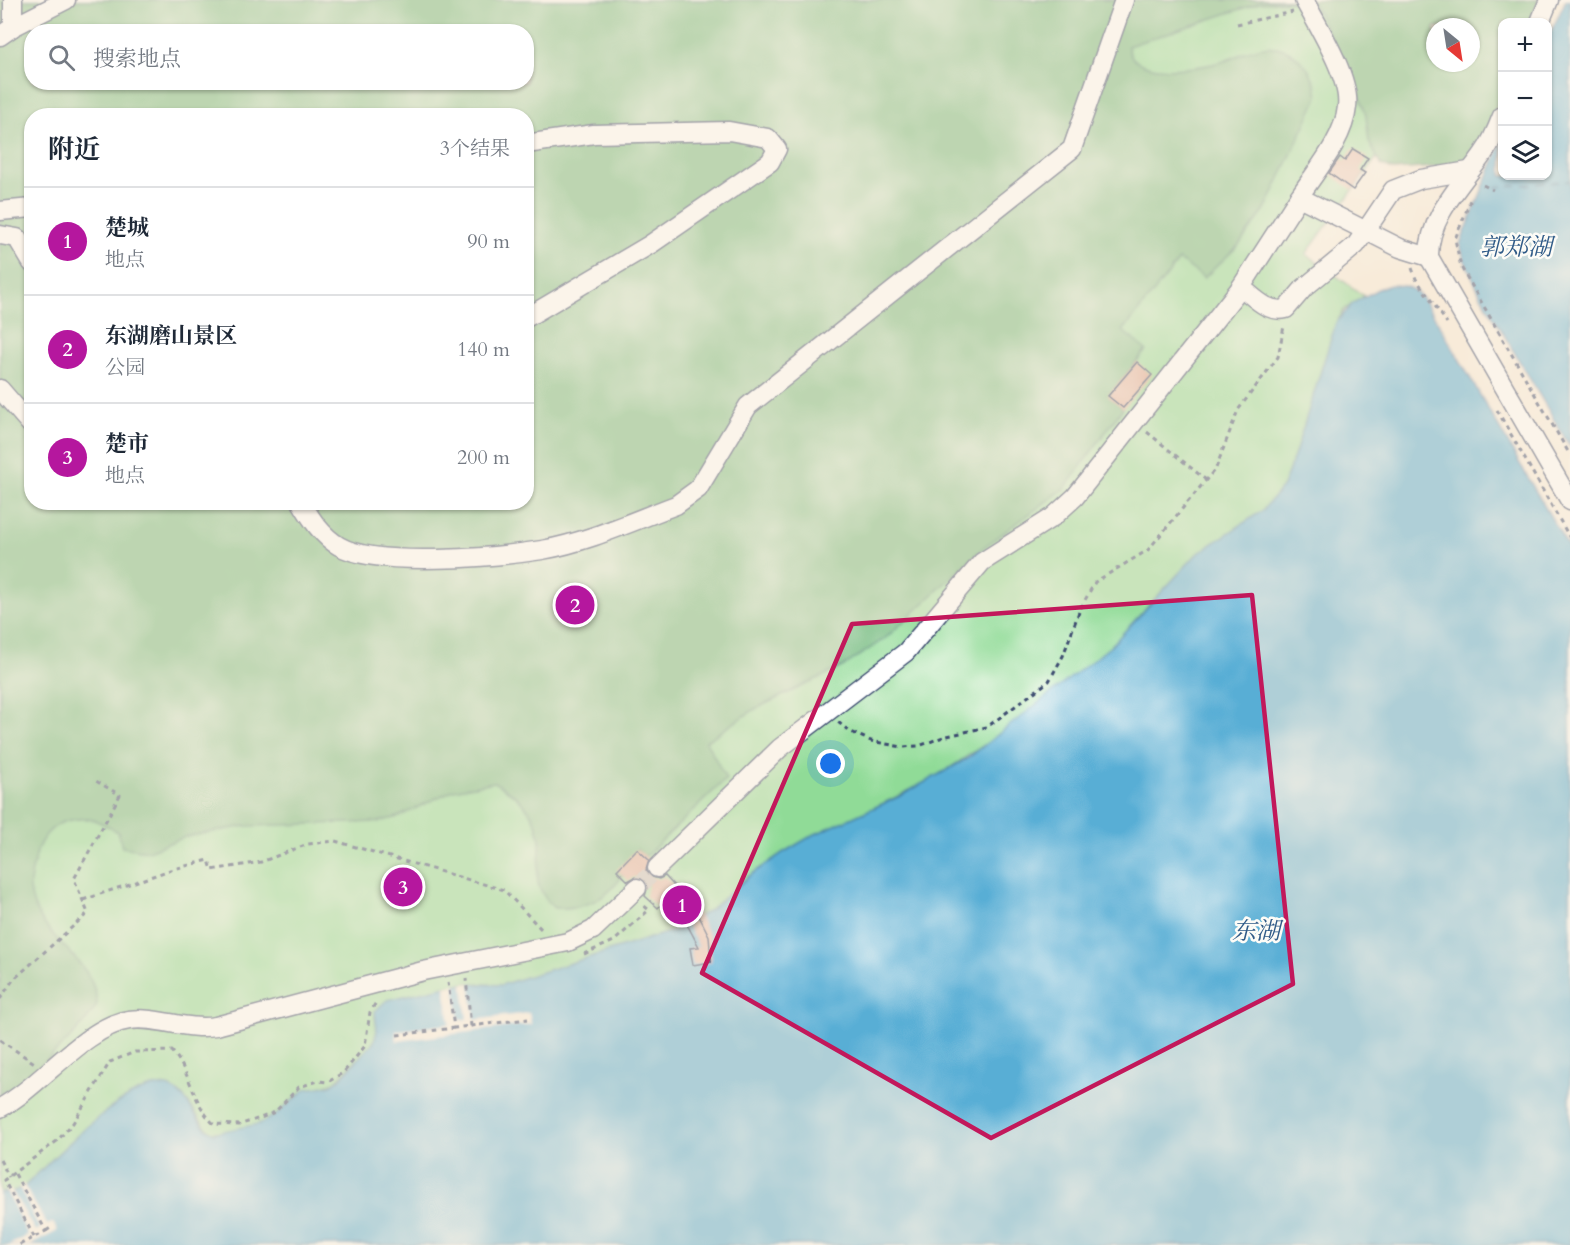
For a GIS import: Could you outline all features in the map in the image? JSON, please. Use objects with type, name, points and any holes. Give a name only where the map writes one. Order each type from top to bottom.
[{"type":"street","points":[[6,32],[13,0]]},
{"type":"street","points":[[6,32],[66,0]]},
{"type":"street","points":[[306,510],[321,532],[341,547],[374,556],[416,559],[543,550],[591,537],[676,505],[688,497],[704,480],[748,406],[1072,149],[1124,0]]},
{"type":"street","points":[[1542,18],[1549,0]]},
{"type":"street","points":[[657,868],[780,748],[906,652],[982,562],[1063,509],[1241,287],[1332,145],[1347,110],[1344,85],[1307,5]]},
{"type":"street","points":[[1498,126],[1489,145],[1454,192],[1433,233],[1429,257],[1570,501]]},
{"type":"street","points":[[534,143],[594,134],[729,131],[768,138],[777,149],[770,162],[651,244],[534,313]]},
{"type":"street","points":[[1241,287],[1267,307],[1277,310],[1286,309],[1304,288],[1343,256],[1366,232],[1389,195],[1398,187],[1434,176],[1469,171]]},
{"type":"street","points":[[1299,197],[1409,252],[1429,257]]},
{"type":"street","points":[[0,211],[24,209]]},
{"type":"street","points":[[0,235],[17,238],[24,250]]},
{"type":"street","points":[[0,389],[24,417]]},
{"type":"street","points":[[0,1108],[92,1038],[116,1024],[130,1020],[185,1028],[209,1028],[423,971],[556,946],[593,930],[634,891]]},
{"type":"path","points":[[1237,24],[1307,5]]},
{"type":"path","points":[[1483,185],[1493,190]]},
{"type":"path","points":[[1454,192],[1470,202],[1455,239],[1461,267],[1570,455]]},
{"type":"path","points":[[1409,252],[1416,279],[1451,329]]},
{"type":"path","points":[[830,711],[845,728],[860,737],[902,747],[919,746],[943,737],[987,728],[1049,681],[1063,656],[1080,609],[1095,582],[1148,550],[1206,480],[1222,457],[1238,410],[1278,357],[1286,309]]},
{"type":"path","points":[[1497,410],[1570,538]]},
{"type":"path","points":[[1134,421],[1206,480]]},
{"type":"path","points":[[0,999],[13,980],[88,913],[74,879],[120,795],[96,781]]},
{"type":"path","points":[[82,900],[170,870],[209,860],[212,870],[261,862],[308,844],[335,841],[504,890],[556,946]]},
{"type":"path","points":[[576,956],[614,941],[649,910],[634,891]]},
{"type":"path","points":[[437,982],[477,976]]},
{"type":"path","points":[[465,977],[471,1026]]},
{"type":"path","points":[[447,981],[454,1028]]},
{"type":"path","points":[[34,1237],[4,1180],[63,1136],[73,1124],[110,1062],[135,1052],[172,1052],[186,1073],[204,1113],[211,1121],[224,1126],[239,1125],[275,1112],[299,1088],[318,1081],[328,1082],[344,1072],[365,1046],[370,1012],[384,994]]},
{"type":"path","points":[[397,1035],[528,1019]]},
{"type":"path","points":[[0,1040],[48,1071]]},
{"type":"path","points":[[0,1160],[9,1177]]},
{"type":"path","points":[[15,1174],[45,1231]]},
{"type":"path","points":[[19,1245],[52,1227]]},
{"type":"highlighted area","points":[[1252,595],[1293,984],[991,1138],[702,973],[852,624]]},
{"type":"green space","points":[[0,0],[1364,0],[1394,134],[1306,254],[1364,296],[1344,310],[1336,323],[1283,486],[1262,511],[1197,554],[1111,646],[1005,731],[933,779],[784,852],[749,876],[711,909],[679,929],[501,985],[470,983],[445,986],[375,1016],[377,1031],[374,1042],[335,1082],[299,1094],[276,1115],[259,1124],[229,1132],[211,1132],[181,1094],[175,1090],[158,1086],[139,1091],[118,1103],[74,1138],[25,1186],[10,1193],[0,1192]]},
{"type":"green space","points":[[0,0],[1539,0],[1532,18],[1498,18],[1498,102],[1484,139],[1464,165],[1393,170],[1381,165],[1369,142],[1366,116],[1358,90],[1313,4],[1292,1],[1259,3],[1128,46],[1132,56],[1140,63],[1167,69],[1225,61],[1255,49],[1279,48],[1289,51],[1305,66],[1316,86],[1318,97],[1265,210],[1238,246],[1204,278],[1179,260],[1123,331],[1146,350],[1109,396],[1123,408],[1065,488],[984,547],[887,637],[844,666],[755,709],[706,741],[726,779],[645,857],[637,849],[615,885],[606,894],[584,905],[554,908],[545,897],[537,879],[540,845],[533,817],[522,803],[494,782],[453,790],[398,817],[378,822],[246,826],[185,837],[148,851],[122,847],[118,832],[94,820],[75,819],[57,825],[44,837],[39,847],[31,875],[30,888],[34,905],[42,920],[86,972],[94,987],[97,1004],[68,1040],[23,1079],[0,1094]]},
{"type":"water","name":"郭郑湖","points":[[1566,0],[1570,0],[1570,447],[1481,296],[1464,259],[1460,244],[1498,151],[1498,180],[1552,180],[1552,30]]},
{"type":"water","name":"东湖","points":[[1400,285],[1413,290],[1427,305],[1570,550],[1570,1245],[0,1245],[0,1192],[10,1193],[25,1186],[95,1120],[138,1092],[158,1086],[174,1090],[185,1100],[203,1125],[214,1133],[259,1124],[276,1115],[306,1089],[331,1085],[340,1079],[374,1042],[377,1031],[375,1011],[387,1000],[455,984],[501,985],[679,929],[711,909],[749,876],[784,852],[813,835],[900,796],[968,758],[1111,646],[1197,554],[1262,511],[1283,486],[1336,323],[1353,303],[1378,289]]},
{"type":"pier","points":[[470,983],[475,1020],[529,1013],[531,1024],[397,1041],[396,1031],[450,1024],[445,986],[455,984],[459,1020],[467,1019],[463,984]]},
{"type":"pier","points":[[23,1184],[47,1225],[53,1223],[57,1231],[30,1245],[10,1245],[28,1235],[6,1190],[11,1190],[35,1231],[40,1229],[19,1186]]},
{"type":"building","points":[[1353,149],[1368,158],[1360,170],[1365,173],[1353,190],[1329,173],[1340,157],[1345,161]]},
{"type":"building","points":[[1137,362],[1152,375],[1123,408],[1108,396]]},
{"type":"building","points":[[637,849],[649,860],[646,870],[649,876],[659,879],[665,876],[696,910],[709,936],[711,962],[693,965],[690,948],[699,947],[682,915],[665,900],[658,908],[645,896],[648,886],[645,880],[635,877],[628,881],[617,870]]},
{"type":"ferry route","points":[[1495,187],[1570,181]]},
{"type":"tunnel","points":[[637,888],[657,868]]},
{"type":"place","name":"东湖磨山景区","points":[[575,605]]},
{"type":"place","name":"楚市","points":[[403,887]]},
{"type":"place","name":"楚城","points":[[682,905]]}]
